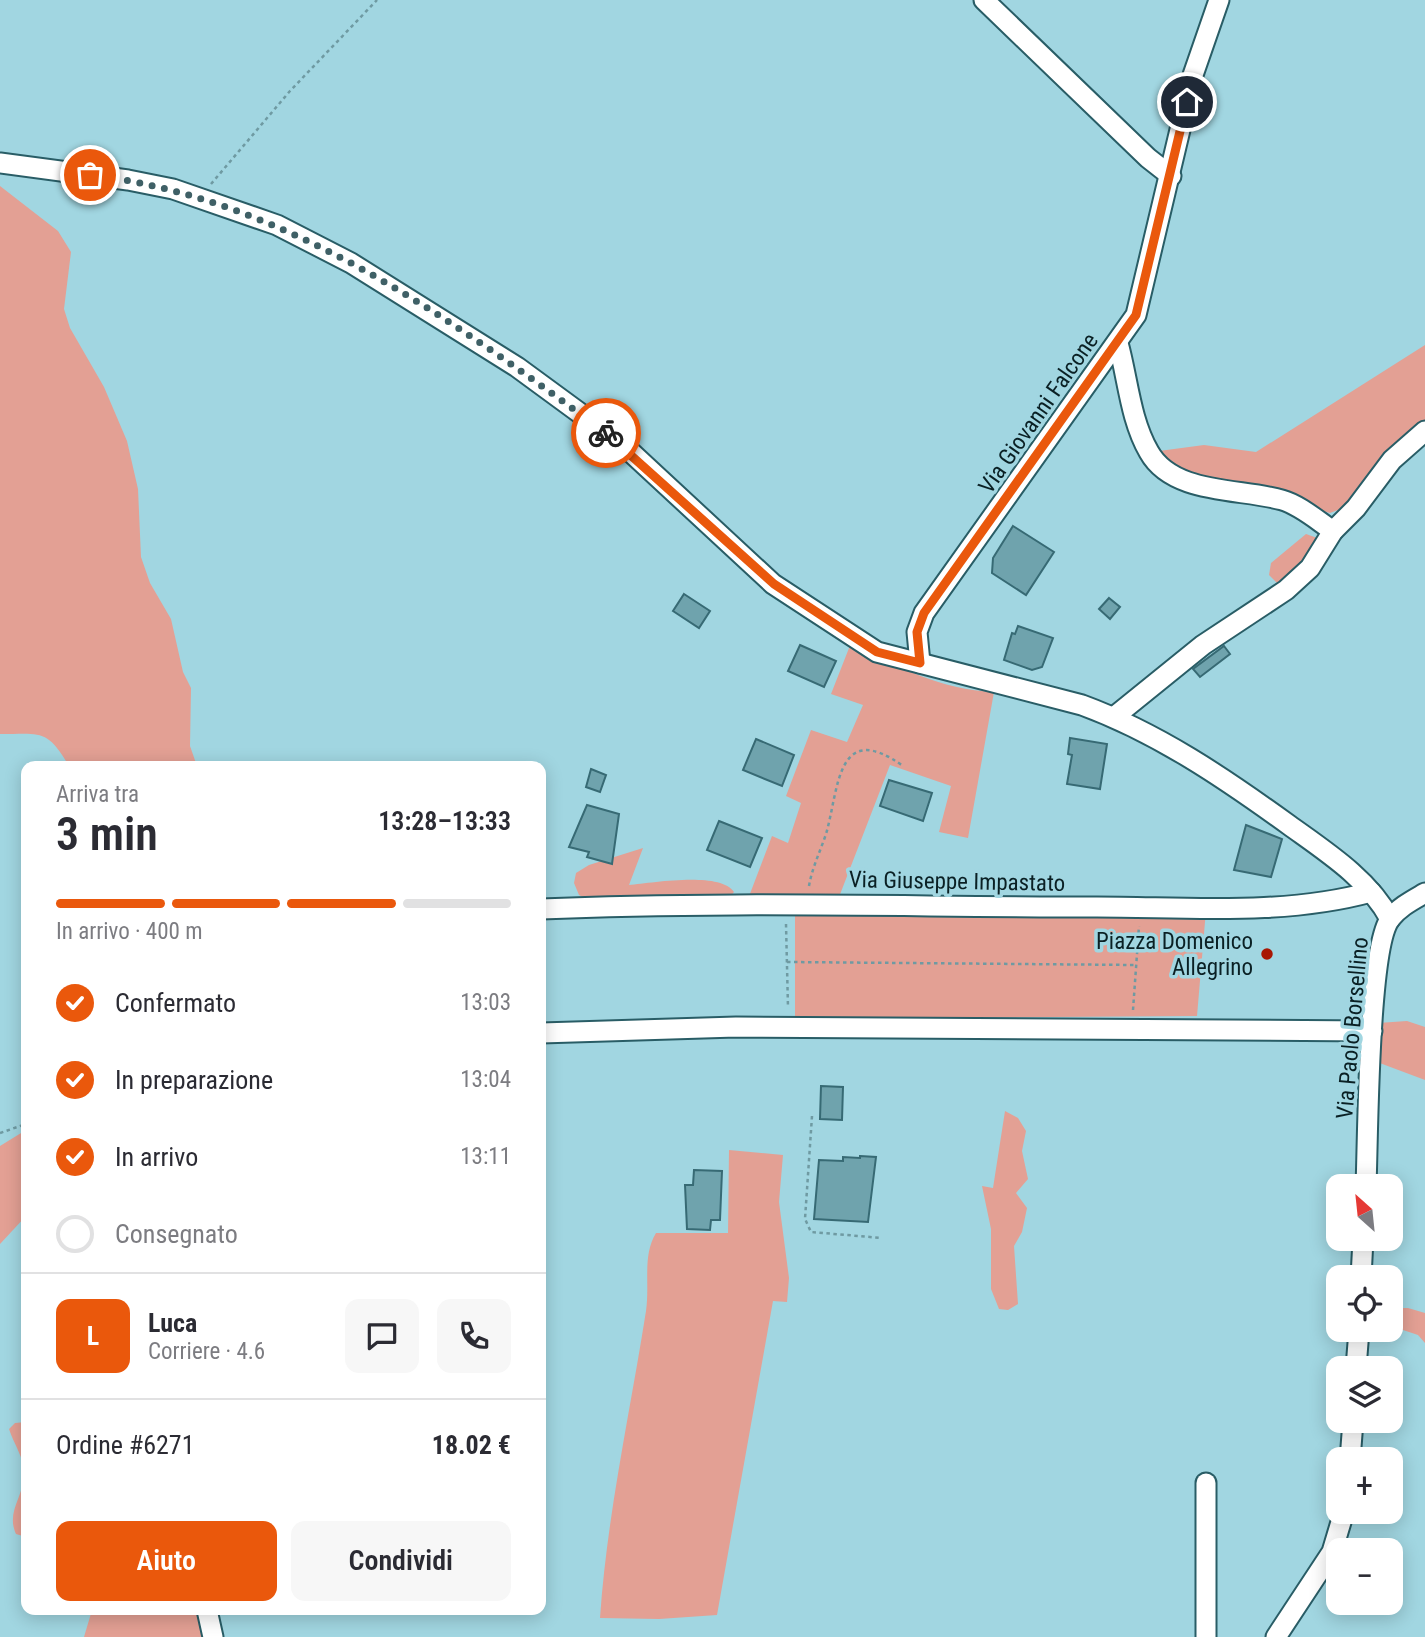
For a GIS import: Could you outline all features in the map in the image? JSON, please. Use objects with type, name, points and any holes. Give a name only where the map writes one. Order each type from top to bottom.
[{"type":"street","points":[[984,0],[1148,158],[1171,176]]},
{"type":"street","name":"Via Giovanni Falcone","points":[[920,663],[917,632],[924,613],[1136,315],[1193,75],[1219,0]]},
{"type":"street","points":[[0,163],[128,180],[202,198],[277,225],[351,263],[517,367],[622,444],[774,584],[877,652],[1082,705],[1114,717],[1183,752],[1250,796],[1320,848],[1371,892],[1390,919]]},
{"type":"street","points":[[1118,343],[1136,425],[1152,457],[1168,472],[1196,483],[1285,501],[1333,531]]},
{"type":"street","points":[[1114,717],[1203,645],[1286,590],[1310,568],[1333,531],[1356,508],[1392,460],[1425,431]]},
{"type":"street","name":"Via Giuseppe Impastato","points":[[546,909],[796,903],[948,908],[1140,909],[1332,903],[1371,892]]},
{"type":"street","name":"Via Paolo Borsellino","points":[[1366,1174],[1372,1031],[1382,942],[1390,919],[1425,893]]},
{"type":"street","points":[[546,1033],[788,1027],[1372,1031]]},
{"type":"street","points":[[1206,1483],[1206,1637]]},
{"type":"street","points":[[1276,1637],[1332,1552],[1340,1524]]},
{"type":"street","points":[[208,1615],[213,1637]]},
{"type":"path","points":[[202,198],[208,187],[290,91],[377,0]]},
{"type":"path","points":[[788,1027],[787,962],[796,903],[810,879],[826,834],[837,777],[845,762],[868,748],[879,750],[903,766]]},
{"type":"path","points":[[1132,1029],[1140,909]]},
{"type":"path","points":[[787,962],[1136,965]]},
{"type":"path","points":[[812,1116],[805,1219],[811,1232],[882,1238]]},
{"type":"path","points":[[0,1133],[21,1126]]},
{"type":"shaded area","points":[[0,186],[58,231],[71,252],[64,309],[70,328],[104,387],[127,441],[138,489],[141,557],[150,583],[171,619],[183,672],[191,688],[190,746],[195,761],[66,761],[55,745],[41,736],[0,734]]},
{"type":"shaded area","points":[[1425,345],[1425,422],[1343,508],[1330,513],[1174,472],[1159,451],[1204,445],[1256,452]]},
{"type":"shaded area","points":[[1306,534],[1323,540],[1281,587],[1269,575],[1271,563]]},
{"type":"shaded area","points":[[851,643],[938,682],[994,692],[968,838],[939,832],[951,786],[890,765],[839,897],[748,899],[772,836],[788,843],[801,803],[786,796],[811,730],[847,742],[863,705],[831,694]]},
{"type":"shaded area","points":[[643,848],[629,885],[701,880],[726,886],[734,892],[729,898],[591,901],[579,895],[574,883],[576,873],[589,865]]},
{"type":"shaded area","points":[[795,909],[1206,910],[1197,1016],[795,1019]]},
{"type":"shaded area","points":[[1407,1021],[1425,1027],[1425,1080],[1377,1062],[1378,1023]]},
{"type":"shaded area","points":[[1005,1111],[1018,1118],[1026,1131],[1022,1151],[1028,1179],[1016,1193],[1027,1208],[1022,1232],[1014,1246],[1018,1304],[1008,1310],[999,1309],[991,1289],[991,1229],[982,1186],[993,1188]]},
{"type":"shaded area","points":[[21,1133],[21,1221],[0,1244],[0,1146]]},
{"type":"shaded area","points":[[729,1150],[783,1155],[779,1202],[789,1278],[787,1302],[773,1301],[717,1615],[659,1619],[600,1618],[613,1502],[646,1311],[649,1251],[656,1233],[728,1233]]},
{"type":"shaded area","points":[[1403,1308],[1425,1313],[1425,1343],[1418,1335],[1403,1330]]},
{"type":"shaded area","points":[[21,1422],[21,1456],[9,1429],[15,1423]]},
{"type":"shaded area","points":[[21,1491],[21,1536],[16,1534],[13,1526],[14,1512]]},
{"type":"shaded area","points":[[91,1615],[207,1615],[211,1637],[84,1637]]},
{"type":"building","points":[[1013,526],[1054,552],[1026,595],[992,573],[993,558]]},
{"type":"building","points":[[684,594],[710,611],[699,628],[673,611]]},
{"type":"building","points":[[1109,598],[1120,607],[1110,619],[1099,609]]},
{"type":"building","points":[[1018,626],[1053,638],[1042,667],[1032,670],[1004,660],[1012,633],[1015,634]]},
{"type":"building","points":[[800,645],[836,661],[824,687],[788,671]]},
{"type":"building","points":[[1224,646],[1230,654],[1200,677],[1193,669]]},
{"type":"building","points":[[1070,738],[1107,744],[1100,789],[1067,784],[1072,755],[1068,754]]},
{"type":"building","points":[[756,739],[794,755],[782,786],[743,770]]},
{"type":"building","points":[[591,769],[606,775],[600,792],[586,787]]},
{"type":"building","points":[[889,780],[932,793],[923,821],[880,806]]},
{"type":"building","points":[[587,805],[619,814],[612,864],[587,857],[589,852],[569,847]]},
{"type":"building","points":[[719,821],[762,838],[750,867],[707,850]]},
{"type":"building","points":[[1246,825],[1282,839],[1271,877],[1234,870]]},
{"type":"building","points":[[821,1086],[843,1087],[842,1120],[820,1119]]},
{"type":"building","points":[[843,1157],[876,1157],[868,1222],[814,1219],[819,1160],[843,1161]]},
{"type":"building","points":[[694,1170],[722,1171],[720,1220],[711,1220],[710,1230],[687,1229],[685,1185],[693,1185]]},
{"type":"way so far","points":[[90,175],[173,189],[232,207],[277,225],[351,263],[500,356],[606,433]]},
{"type":"place","name":"Piazza Domenico Allegrino","points":[[1267,954]]},
{"type":"route","points":[[606,433],[622,444],[774,584],[877,652],[920,663],[917,632],[924,613],[1136,315],[1187,102]]}]
